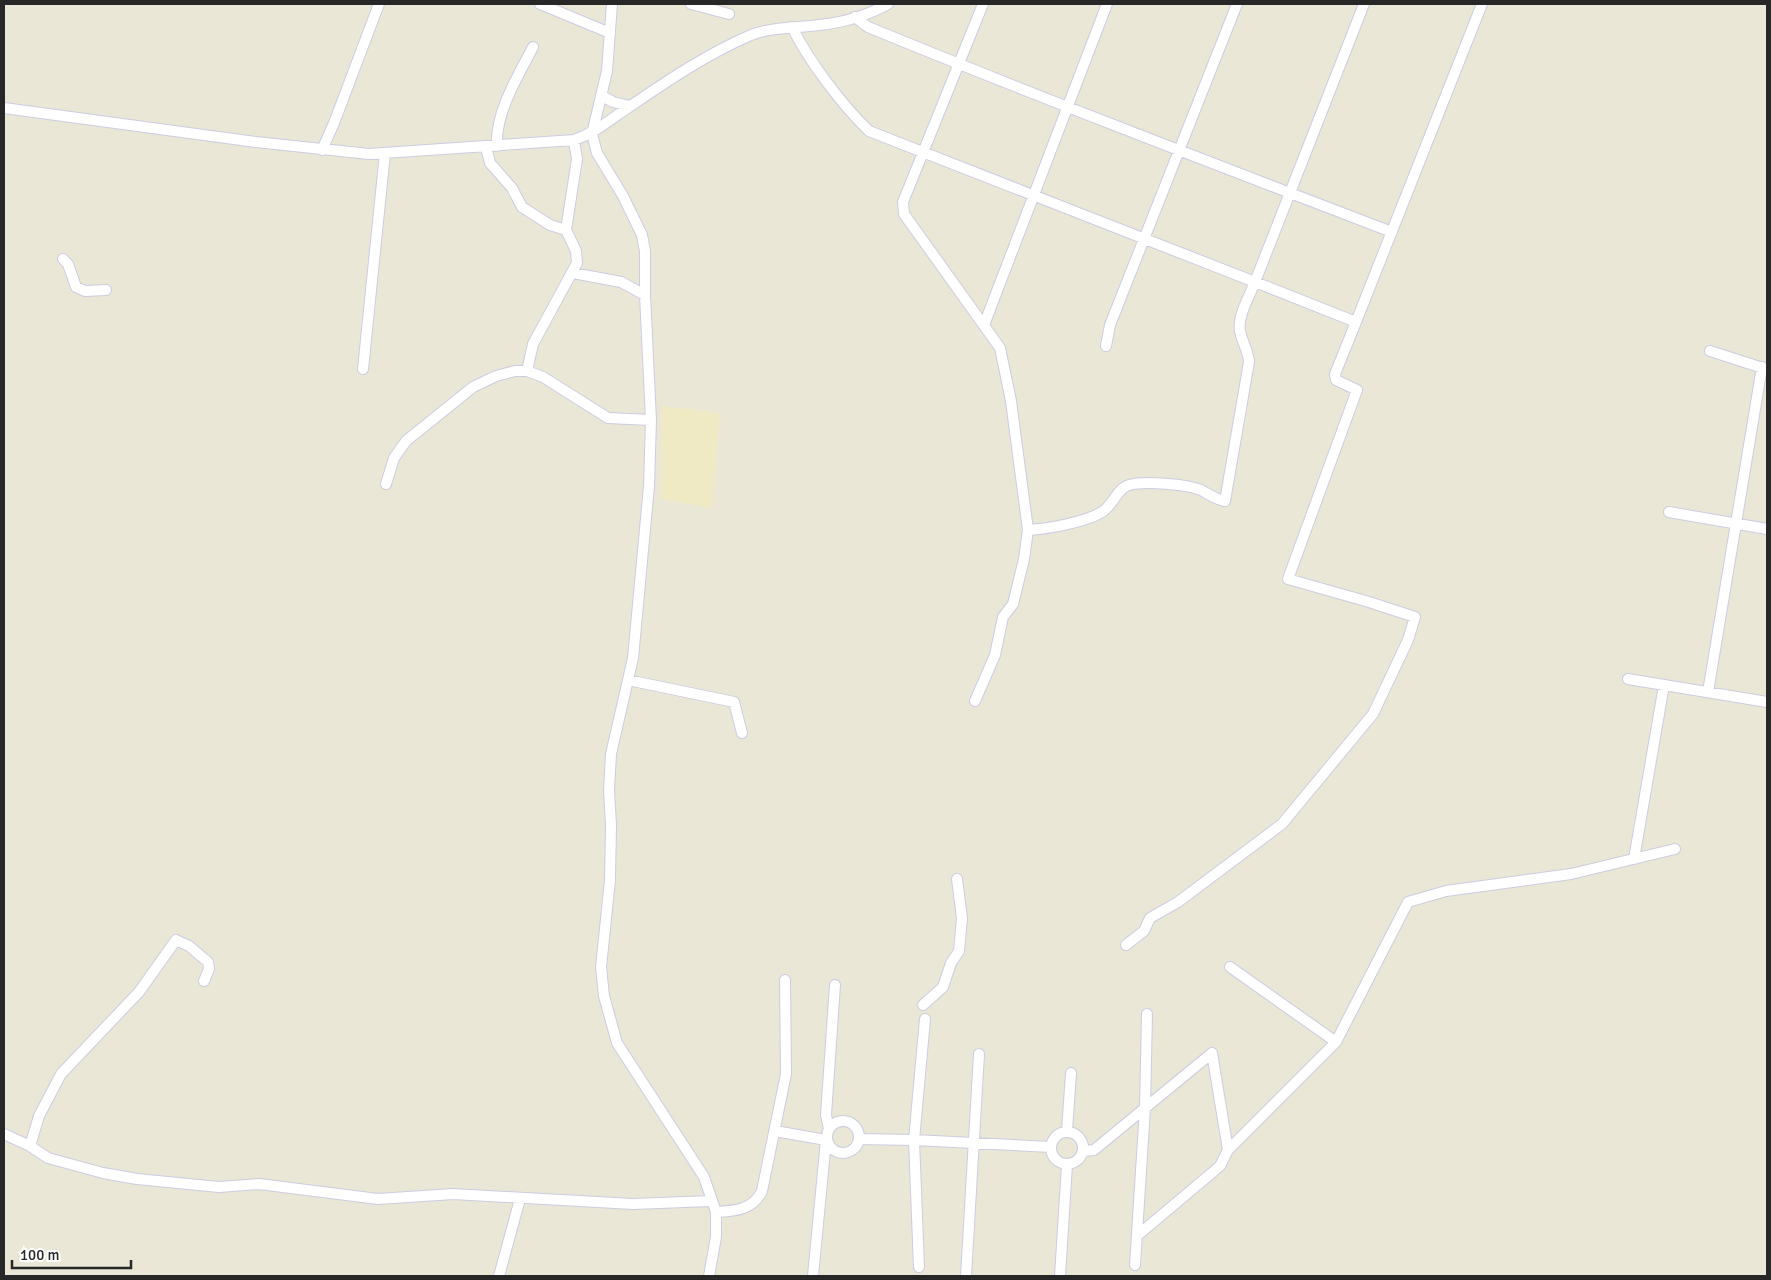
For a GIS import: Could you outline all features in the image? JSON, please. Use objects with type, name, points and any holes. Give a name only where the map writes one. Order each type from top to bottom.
[{"type":"street","points":[[322,150],[379,4]]},
{"type":"street","points":[[540,4],[610,34]]},
{"type":"street","points":[[612,4],[602,96],[592,134],[597,153],[623,196],[642,235],[645,251],[645,296],[651,420],[649,486],[633,658],[611,754],[609,790],[611,825],[610,880],[601,967],[604,996],[617,1043],[704,1177],[716,1212],[716,1236],[709,1276]]},
{"type":"street","points":[[691,4],[729,14]]},
{"type":"street","points":[[4,108],[322,150],[369,154],[574,140],[592,134],[630,106],[704,58],[754,34],[792,27],[820,25],[855,17],[888,4]]},
{"type":"street","points":[[975,701],[995,655],[1003,617],[1013,604],[1024,559],[1028,530],[1011,402],[1000,348],[984,325],[975,317],[904,214],[903,202],[957,64],[983,4]]},
{"type":"street","points":[[984,325],[1069,109],[1107,4]]},
{"type":"street","points":[[1106,346],[1110,325],[1237,4]]},
{"type":"street","points":[[1028,530],[1049,529],[1102,512],[1124,487],[1130,485],[1164,484],[1200,490],[1213,498],[1225,501],[1249,362],[1248,350],[1240,330],[1240,320],[1364,4]]},
{"type":"street","points":[[1126,945],[1144,932],[1150,918],[1178,902],[1282,824],[1373,714],[1408,640],[1415,618],[1369,602],[1288,580],[1358,390],[1336,380],[1335,374],[1482,4]]},
{"type":"street","points":[[855,17],[868,27],[1069,109],[1180,149],[1392,232]]},
{"type":"street","points":[[792,27],[806,50],[856,118],[869,131],[1356,322]]},
{"type":"street","points":[[497,146],[496,133],[516,80],[533,47]]},
{"type":"street","points":[[602,96],[618,104],[630,106]]},
{"type":"street","points":[[527,371],[533,344],[577,263],[576,251],[566,230],[577,159],[574,140]]},
{"type":"street","points":[[486,147],[490,163],[512,188],[522,207],[550,225],[566,230]]},
{"type":"street","points":[[363,368],[385,153]]},
{"type":"street","points":[[63,259],[68,264],[76,287],[85,291],[106,290]]},
{"type":"street","points":[[572,273],[621,282],[645,296]]},
{"type":"street","points":[[1708,692],[1735,523],[1764,368],[1710,351]]},
{"type":"street","points":[[386,484],[394,458],[406,441],[473,387],[496,376],[527,371],[562,387],[593,411],[608,418],[651,420]]},
{"type":"street","points":[[1669,512],[1767,529]]},
{"type":"street","points":[[1628,679],[1767,702]]},
{"type":"street","points":[[628,680],[734,702],[742,733]]},
{"type":"street","points":[[1634,859],[1664,685]]},
{"type":"street","points":[[1138,1235],[1220,1166],[1228,1150],[1336,1042],[1408,902],[1446,890],[1571,874],[1675,849]]},
{"type":"street","points":[[923,1006],[944,987],[951,963],[959,951],[962,918],[957,879]]},
{"type":"street","points":[[30,1146],[39,1116],[60,1074],[139,992],[176,940],[189,946],[208,962],[210,969],[204,981]]},
{"type":"street","points":[[1230,967],[1336,1042]]},
{"type":"street","points":[[716,1212],[738,1210],[758,1199],[775,1131],[786,1074],[785,980]]},
{"type":"street","points":[[813,1276],[826,1140],[829,1129],[826,1115],[836,985]]},
{"type":"street","points":[[1135,1266],[1145,1108],[1147,1014]]},
{"type":"street","points":[[919,1267],[914,1140],[925,1019]]},
{"type":"street","points":[[1083,1151],[1094,1150],[1212,1053],[1228,1150]]},
{"type":"street","points":[[966,1276],[979,1054]]},
{"type":"street","points":[[1067,1131],[1071,1073]]},
{"type":"street","points":[[826,1140],[831,1149],[840,1154],[854,1149],[859,1140],[857,1129],[848,1122],[837,1122],[829,1129]]},
{"type":"street","points":[[775,1131],[826,1140]]},
{"type":"street","points":[[1067,1131],[1078,1136],[1081,1140],[1083,1151],[1079,1160],[1067,1165],[1055,1160],[1051,1147],[1057,1136],[1067,1131]]},
{"type":"street","points":[[4,1134],[30,1146],[48,1158],[137,1179],[219,1187],[259,1184],[378,1199],[453,1194],[633,1204],[711,1201]]},
{"type":"street","points":[[859,1140],[914,1140],[1051,1147]]},
{"type":"street","points":[[1060,1276],[1067,1165]]},
{"type":"street","points":[[499,1276],[520,1199]]},
{"type":"shaded area","points":[[662,406],[720,413],[712,508],[661,499]]}]
